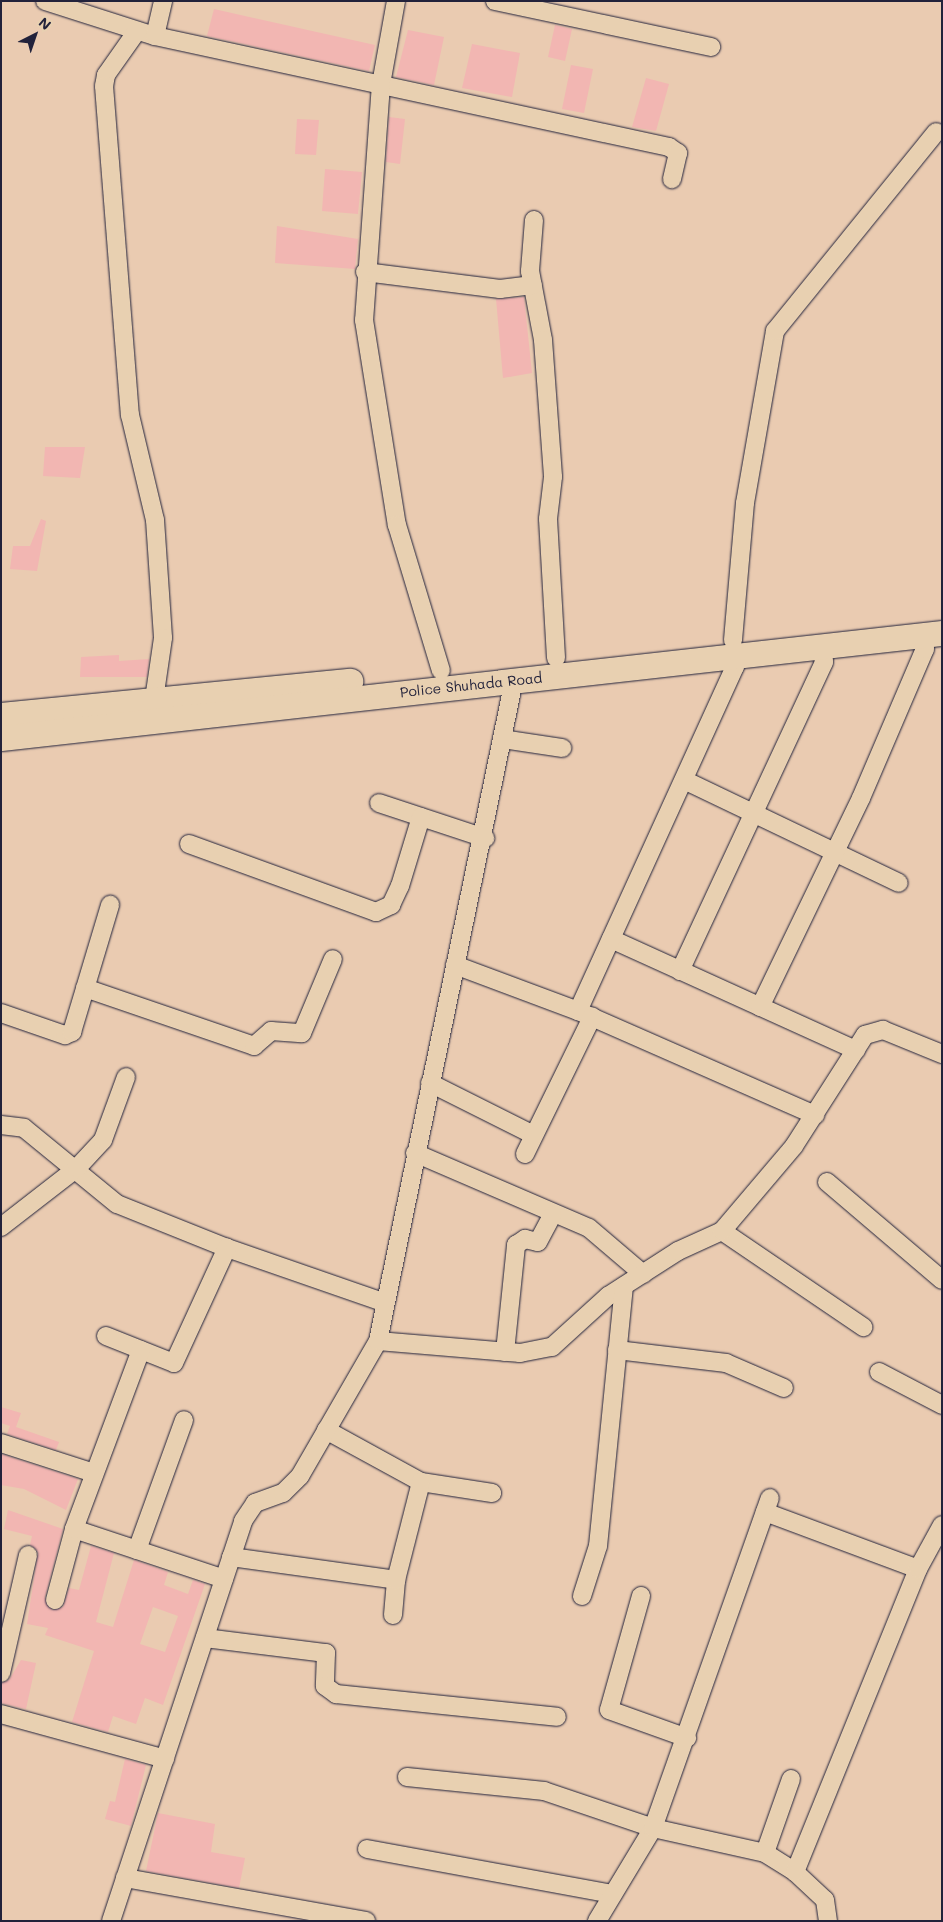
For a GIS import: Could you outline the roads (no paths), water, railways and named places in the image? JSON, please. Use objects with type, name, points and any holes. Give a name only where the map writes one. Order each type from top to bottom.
[{"type":"main road","name":"Police Shuhada Road","points":[[734,648],[942,616]]},
{"type":"main road","name":"Police Shuhada Road","points":[[1,738],[310,694],[441,671],[556,658],[734,648],[822,647],[933,635]]},
{"type":"main road","name":"Police Shuhada Road","points":[[1,715],[154,700],[310,694],[514,680],[708,650]]},
{"type":"street","points":[[45,1],[155,36],[669,147],[678,153],[672,179]]},
{"type":"street","points":[[155,36],[163,1]]},
{"type":"street","points":[[396,1],[381,84],[365,272],[364,320],[397,525],[441,671]]},
{"type":"street","points":[[495,1],[711,47]]},
{"type":"street","points":[[136,31],[106,75],[104,86],[130,415],[155,520],[163,638],[154,700]]},
{"type":"street","points":[[525,1154],[585,1014],[611,939],[735,667],[734,648],[746,504],[775,331],[936,132]]},
{"type":"street","points":[[534,220],[533,285],[543,340],[553,477],[548,519],[556,658]]},
{"type":"street","points":[[365,272],[500,289],[533,285]]},
{"type":"street","points":[[760,1007],[834,854],[925,649],[933,635]]},
{"type":"street","points":[[680,971],[824,662],[822,647]]},
{"type":"street","points":[[111,1921],[243,1521],[255,1504],[283,1493],[300,1476],[378,1341],[383,1302],[455,965],[485,838],[514,680]]},
{"type":"street","points":[[502,739],[562,748]]},
{"type":"street","points":[[684,780],[834,854],[899,883]]},
{"type":"street","points":[[379,803],[485,838]]},
{"type":"street","points":[[189,844],[376,912],[391,904],[400,886],[421,817]]},
{"type":"street","points":[[1,1013],[65,1035],[72,1032],[110,904]]},
{"type":"street","points":[[611,939],[856,1050]]},
{"type":"street","points":[[85,988],[254,1046],[271,1031],[302,1033],[333,959]]},
{"type":"street","points":[[455,965],[585,1014],[815,1115]]},
{"type":"street","points":[[378,1341],[505,1352],[552,1347],[624,1286],[722,1231],[815,1115],[866,1035],[883,1030],[942,1054]]},
{"type":"street","points":[[1,1227],[76,1168],[103,1140],[126,1078]]},
{"type":"street","points":[[430,1083],[534,1135]]},
{"type":"street","points":[[1,1125],[24,1128],[76,1168],[117,1204],[227,1248],[383,1302]]},
{"type":"street","points":[[415,1154],[552,1216],[589,1228],[643,1274]]},
{"type":"street","points":[[827,1182],[942,1280]]},
{"type":"street","points":[[505,1352],[516,1244],[525,1239],[538,1242],[552,1216]]},
{"type":"street","points":[[722,1231],[863,1327]]},
{"type":"street","points":[[106,1336],[141,1350],[165,1363],[179,1359],[227,1248]]},
{"type":"street","points":[[582,1596],[598,1546],[624,1286]]},
{"type":"street","points":[[55,1600],[74,1530],[141,1350]]},
{"type":"street","points":[[618,1350],[726,1363],[784,1388]]},
{"type":"street","points":[[879,1372],[942,1405]]},
{"type":"street","points":[[137,1550],[184,1420]]},
{"type":"street","points":[[326,1430],[421,1482],[492,1494]]},
{"type":"street","points":[[1,1444],[94,1473]]},
{"type":"street","points":[[393,1615],[396,1580],[421,1482]]},
{"type":"street","points":[[596,1921],[653,1828],[687,1738],[768,1505],[918,1570]]},
{"type":"street","points":[[795,1872],[918,1570],[942,1525]]},
{"type":"street","points":[[74,1530],[224,1579]]},
{"type":"street","points":[[1,1673],[28,1555]]},
{"type":"street","points":[[231,1558],[396,1580]]},
{"type":"street","points":[[641,1596],[608,1710],[687,1738]]},
{"type":"street","points":[[205,1638],[326,1653],[325,1686],[336,1694],[557,1718]]},
{"type":"street","points":[[1,1714],[165,1759]]},
{"type":"street","points":[[407,1777],[544,1791],[653,1828],[765,1853],[795,1872],[825,1900],[828,1921]]},
{"type":"street","points":[[765,1853],[791,1779]]},
{"type":"street","points":[[367,1849],[613,1894]]},
{"type":"street","points":[[125,1878],[306,1915],[366,1921]]}]
